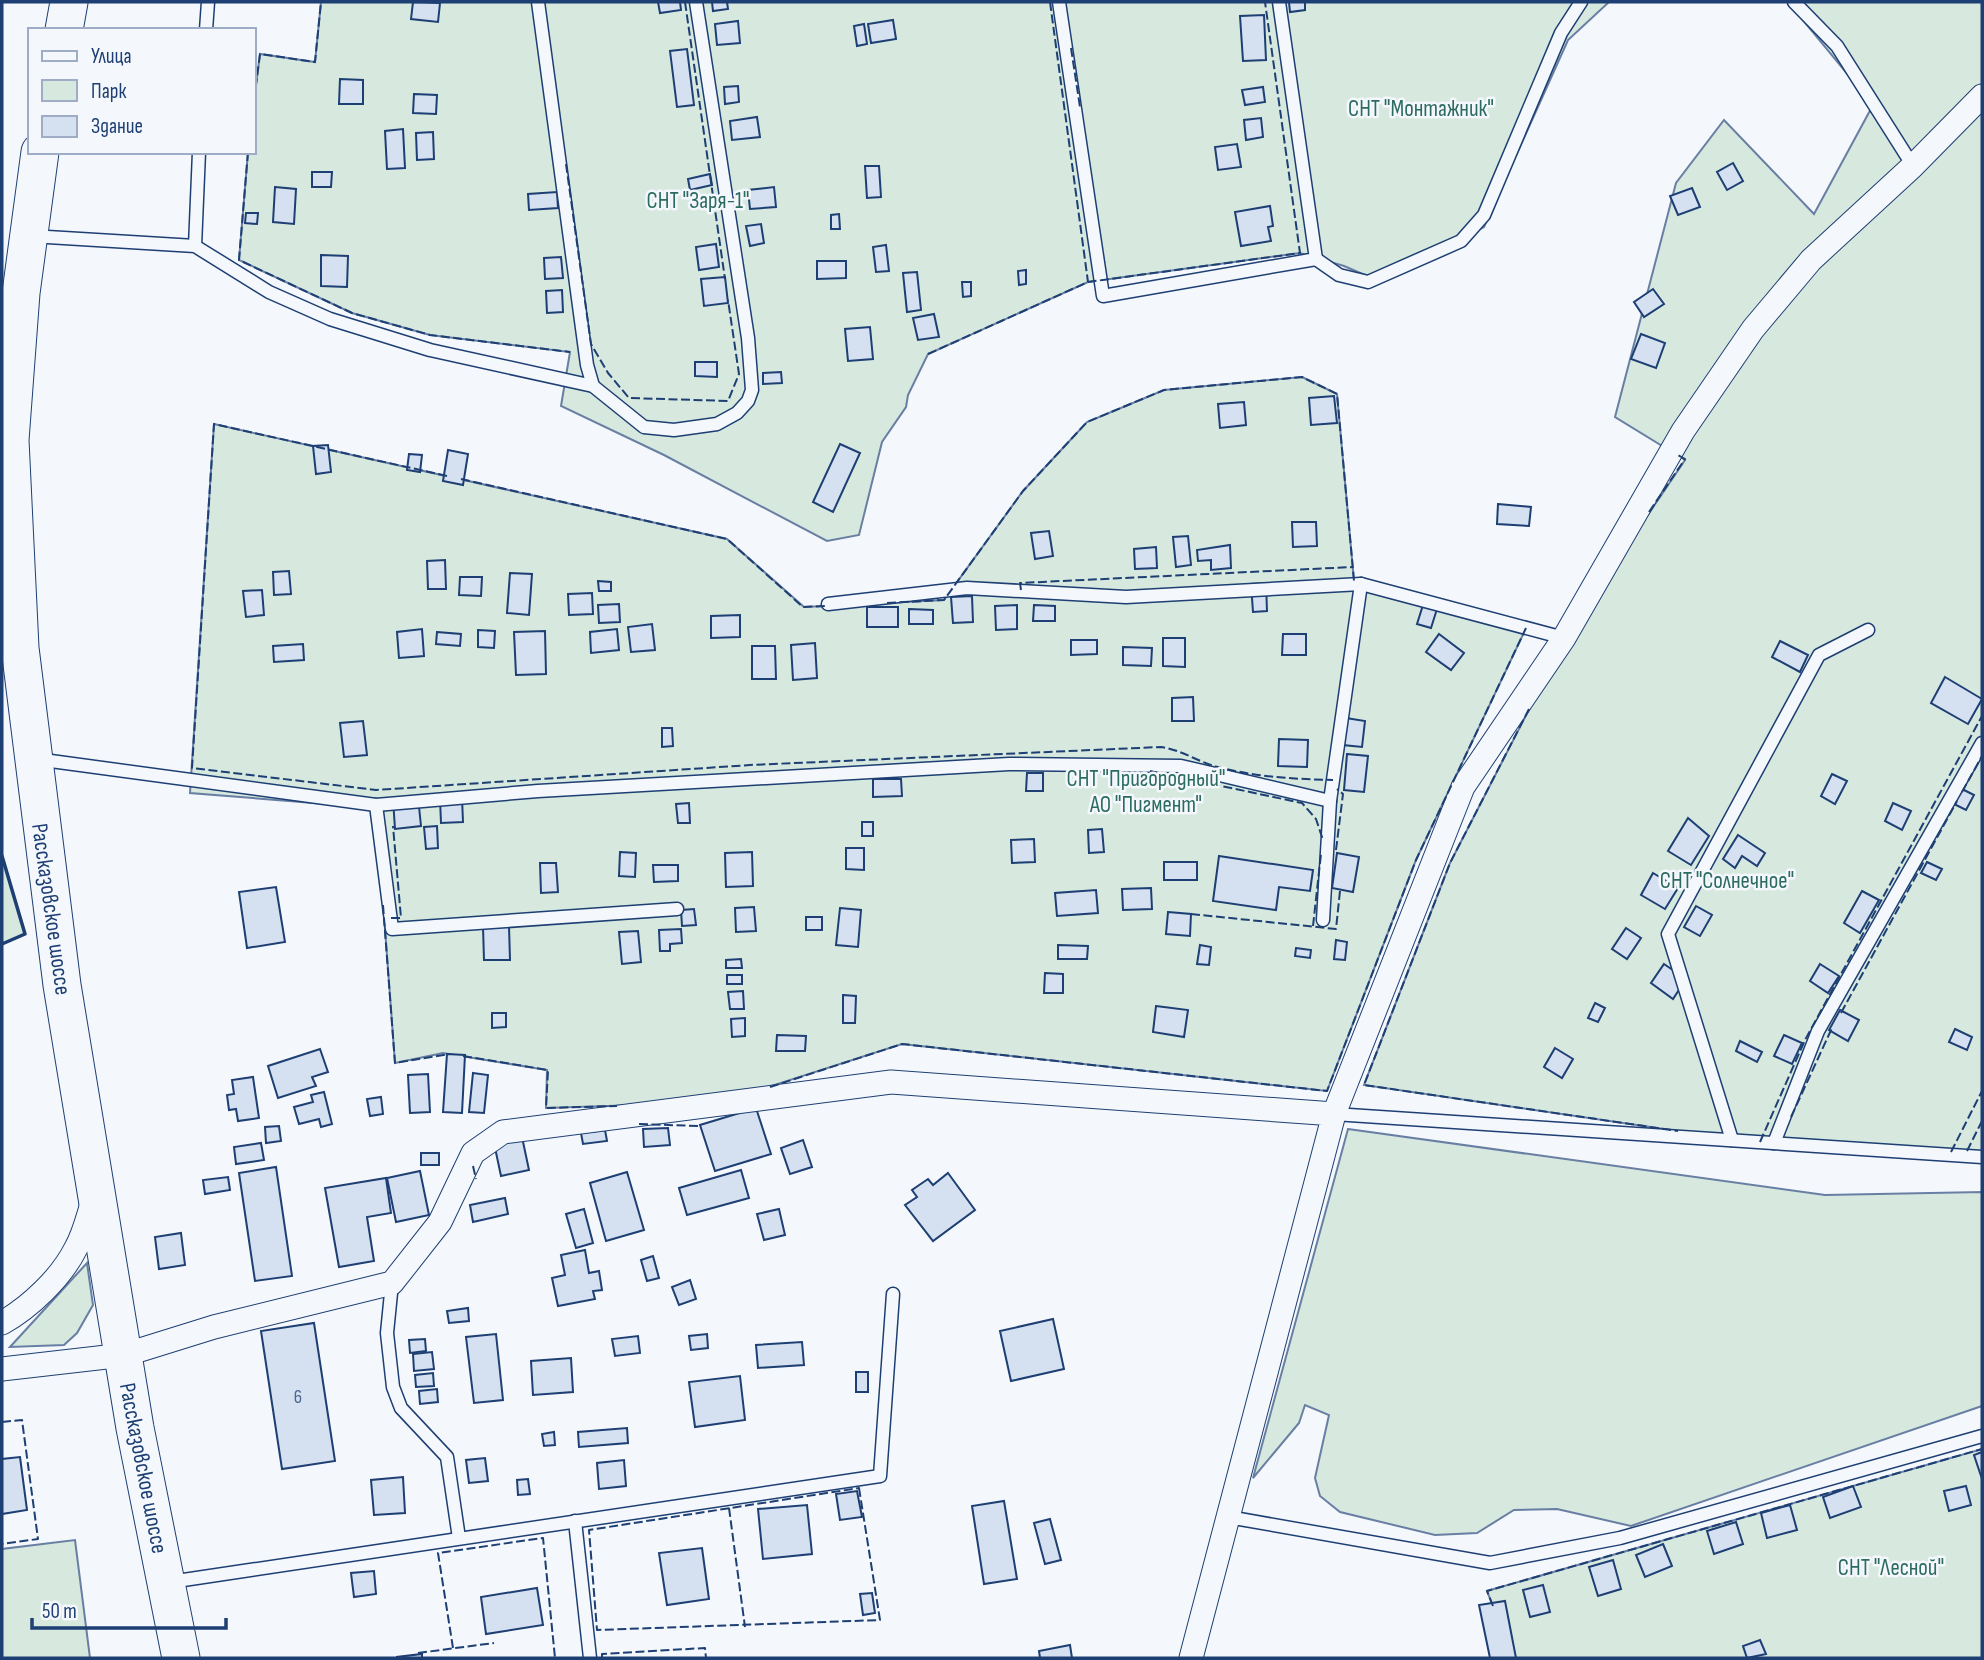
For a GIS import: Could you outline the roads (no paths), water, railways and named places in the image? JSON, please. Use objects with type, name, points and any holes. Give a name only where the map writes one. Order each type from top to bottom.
[{"type":"main road","points":[[64,28],[69,2]]},
{"type":"main road","name":"Рассказовское шоссе","points":[[40,154],[6,431],[20,648],[62,985],[124,1355],[180,1658]]},
{"type":"street","points":[[1191,1658],[1334,1114],[1463,787],[1564,638],[1683,431],[1753,329],[1811,260],[1913,166],[1982,96]]},
{"type":"street","points":[[2,1368],[124,1355],[214,1327],[392,1283],[440,1222],[473,1153],[503,1132],[891,1082],[1334,1114]]},
{"type":"street","points":[[2,1323],[18,1314],[51,1282],[76,1249],[97,1192]]},
{"type":"lane","points":[[206,28],[208,2]]},
{"type":"lane","points":[[538,2],[587,365],[593,386]]},
{"type":"lane","points":[[29,236],[195,246],[269,292],[330,319],[430,350],[593,386],[644,428],[674,430],[718,424],[737,413],[752,390],[748,338],[696,2]]},
{"type":"lane","points":[[1059,2],[1103,296],[1316,258]]},
{"type":"lane","points":[[1279,2],[1316,258],[1339,275],[1368,282],[1461,241],[1484,215],[1561,33],[1581,2]]},
{"type":"lane","points":[[1794,2],[1837,46],[1913,166]]},
{"type":"lane","points":[[195,246],[200,154]]},
{"type":"lane","points":[[828,604],[967,588],[1126,597],[1361,584],[1564,638]]},
{"type":"lane","points":[[1323,920],[1330,801],[1361,584]]},
{"type":"lane","points":[[1732,1140],[1668,934],[1819,655],[1868,630]]},
{"type":"lane","points":[[1774,1143],[1818,1031],[1982,743]]},
{"type":"lane","points":[[32,758],[376,805],[538,791],[1009,764],[1181,766],[1330,801]]},
{"type":"lane","points":[[376,805],[392,929],[677,909]]},
{"type":"lane","points":[[1334,1114],[1982,1157]]},
{"type":"lane","points":[[392,1283],[387,1333],[393,1387],[401,1408],[447,1457],[459,1538]]},
{"type":"lane","points":[[166,1583],[880,1476],[893,1294]]},
{"type":"lane","points":[[1228,1517],[1490,1563],[1620,1538],[1982,1436]]},
{"type":"lane","points":[[575,1521],[590,1658]]},
{"type":"park label","name":"СНТ \"Монтажник\"","points":[[1421,108]]},
{"type":"park label","name":"СНТ \"Заря-1\"","points":[[698,200]]},
{"type":"park label","name":"СНТ \"Пригородный\" АО \"Пигмент\"","points":[[1146,791]]},
{"type":"park label","name":"СНТ \"Солнечное\"","points":[[1727,880]]},
{"type":"park label","name":"СНТ \"Лесной\"","points":[[1891,1567]]}]
